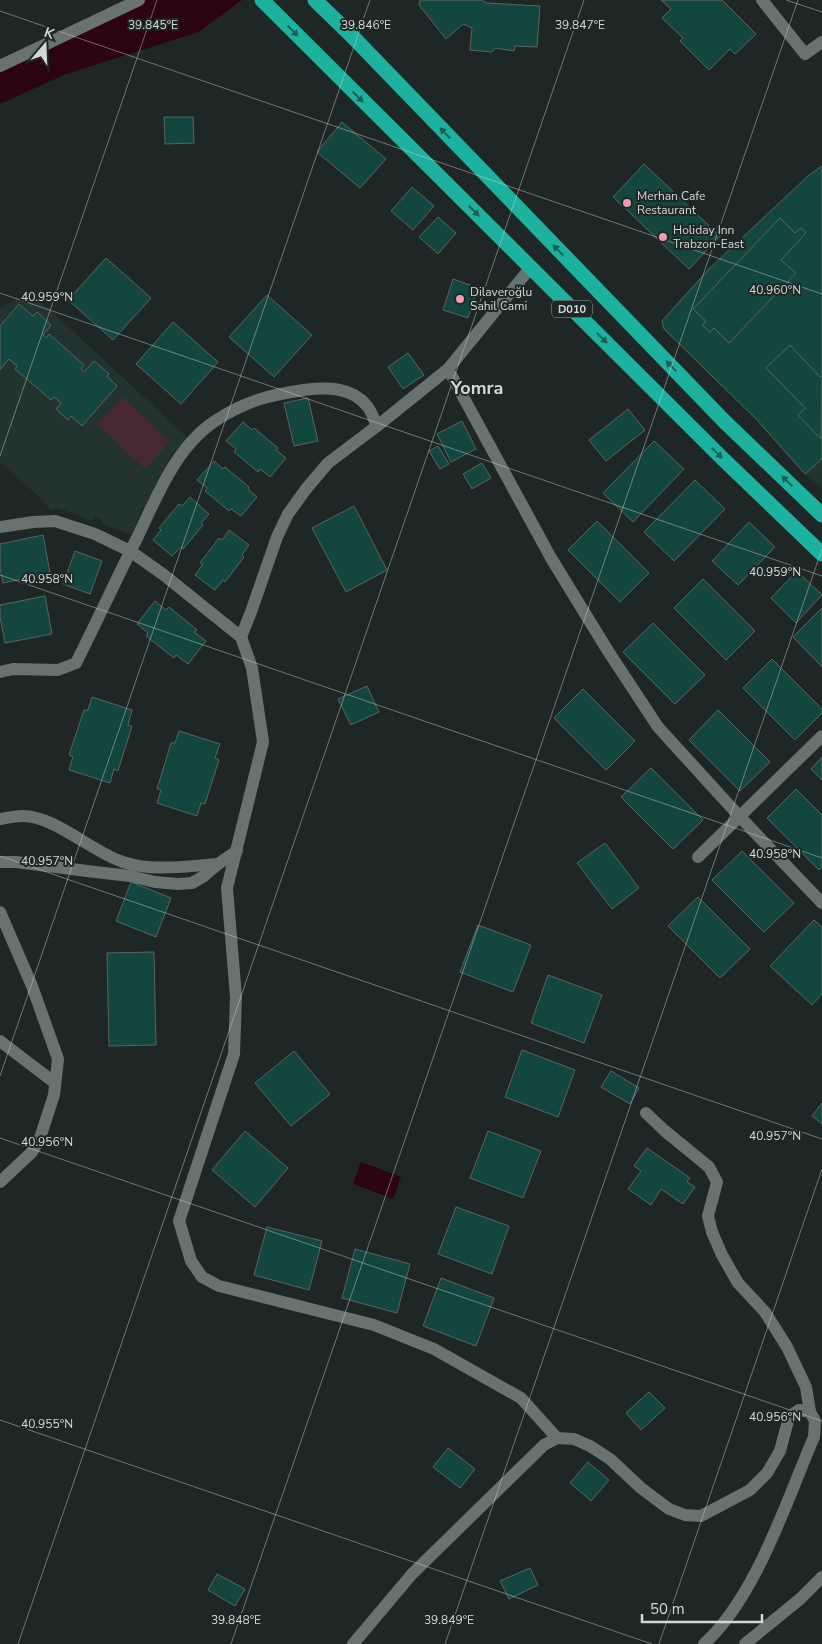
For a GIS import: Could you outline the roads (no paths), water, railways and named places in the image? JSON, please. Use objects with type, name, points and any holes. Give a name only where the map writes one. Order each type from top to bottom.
[{"type":"highway","name":"D010","points":[[262,0],[722,458],[822,554]]},
{"type":"highway","name":"D010","points":[[315,0],[725,422],[822,515]]},
{"type":"street","points":[[0,66],[139,0]]},
{"type":"street","points":[[762,0],[804,54],[822,42]]},
{"type":"street","points":[[240,636],[251,612],[277,537],[288,514],[306,489],[328,463],[448,369],[531,267]]},
{"type":"street","points":[[448,369],[551,558],[608,652],[658,727],[822,903]]},
{"type":"street","points":[[0,672],[13,669],[58,670],[76,663],[157,496],[181,454],[215,421],[248,402],[282,393],[315,388],[339,389],[357,395],[368,407],[377,426]]},
{"type":"street","points":[[0,527],[55,521],[95,534],[130,551],[164,575],[240,636],[252,668],[263,742],[227,888],[236,997],[234,1054],[180,1221],[192,1261],[202,1277],[219,1286],[374,1325],[441,1353],[521,1398],[557,1438]]},
{"type":"street","points":[[698,857],[822,736]]},
{"type":"street","points":[[0,819],[23,816],[39,819],[124,863],[160,867],[218,864]]},
{"type":"street","points":[[0,862],[78,869],[178,884],[192,883],[237,851]]},
{"type":"street","points":[[0,912],[32,986],[58,1059],[54,1095],[40,1138],[32,1152],[0,1182]]},
{"type":"street","points":[[0,1041],[55,1083]]},
{"type":"street","points":[[646,1113],[709,1167],[717,1182],[708,1216],[712,1232],[722,1255],[738,1283],[765,1312],[787,1347],[806,1387],[810,1412],[816,1421],[814,1437],[768,1546],[740,1600],[726,1622],[704,1644]]},
{"type":"street","points":[[353,1644],[412,1574],[544,1445],[557,1438],[574,1439],[597,1450],[669,1509],[685,1515],[701,1516],[750,1490],[767,1473],[780,1451],[790,1417],[799,1410],[810,1412]]},
{"type":"street","points":[[745,1644],[800,1600],[822,1577]]},
{"type":"place","name":"Merhan Cafe Restaurant","points":[[627,203]]},
{"type":"place","name":"Holiday Inn Trabzon-East","points":[[663,237]]},
{"type":"place","name":"Dilaveroğlu Sahil Cami","points":[[460,299]]},
{"type":"district","name":"Yomra","points":[[477,388]]}]
